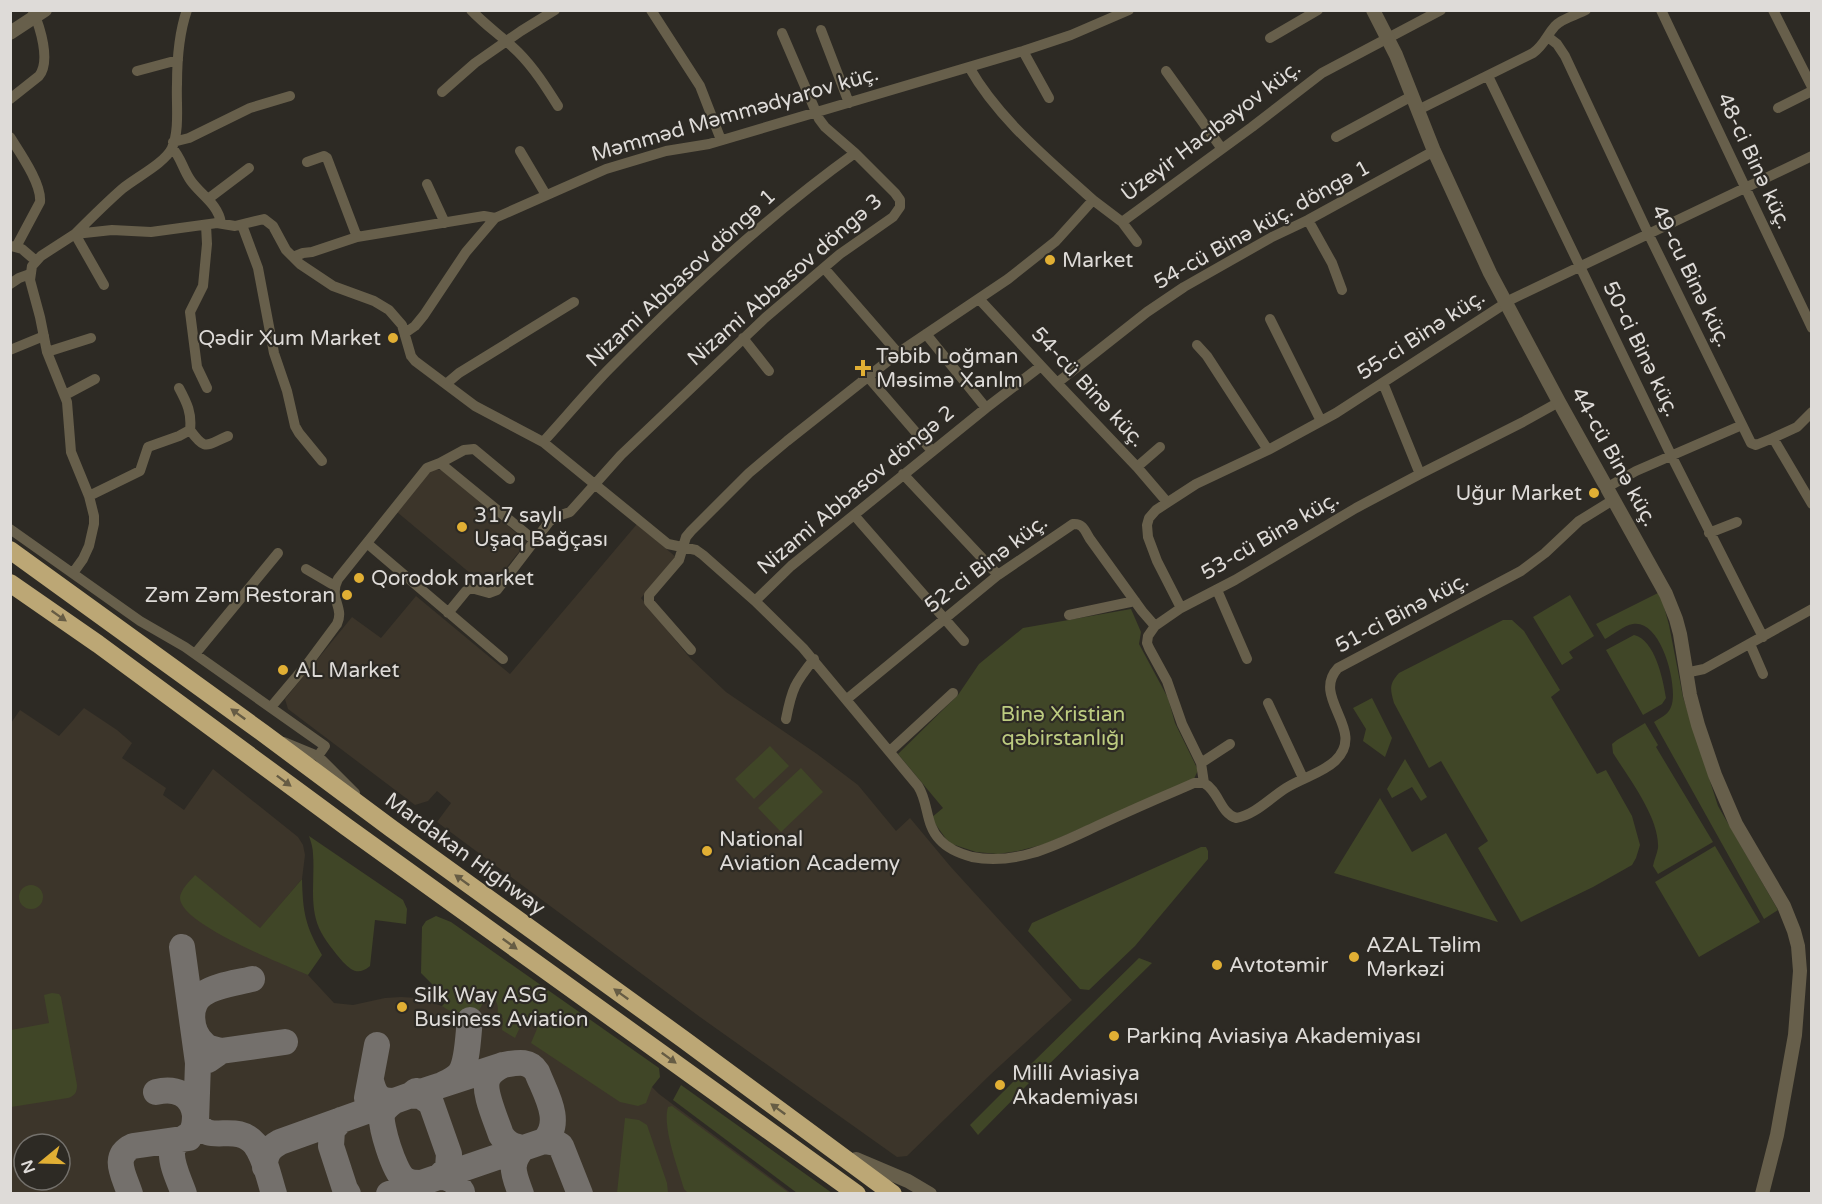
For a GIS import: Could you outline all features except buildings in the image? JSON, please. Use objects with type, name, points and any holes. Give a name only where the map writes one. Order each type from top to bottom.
[{"type":"highway","name":"Mardakan Highway","points":[[10,550],[893,1194]]},
{"type":"highway","points":[[10,583],[98,644],[348,828],[857,1194]]},
{"type":"street","points":[[73,573],[83,559],[92,534],[94,516],[89,496],[71,452],[69,413],[65,395],[47,352],[30,274],[36,261],[75,234],[122,190],[167,155],[172,145],[176,122],[178,60],[187,10]]},
{"type":"street","points":[[471,10],[529,65],[558,106]]},
{"type":"street","points":[[442,92],[475,63],[555,10]]},
{"type":"street","points":[[651,10],[700,87],[721,140]]},
{"type":"street","name":"Məmməd Məmmədyarov küç.","points":[[405,333],[420,321],[466,252],[495,218],[583,178],[639,158],[721,140],[1023,51],[1063,38],[1129,10]]},
{"type":"street","points":[[1270,38],[1318,10]]},
{"type":"street","name":"44-cü Binə küç.","points":[[1373,10],[1388,38],[1434,151],[1505,303],[1669,600],[1680,634],[1685,673],[1698,725],[1723,794],[1736,824],[1784,906],[1794,931],[1800,971],[1795,1035],[1778,1136],[1762,1194]]},
{"type":"street","name":"Üzeyir Hacıbəyov küç.","points":[[692,650],[649,602],[649,595],[679,560],[686,537],[749,473],[898,353],[1008,279],[1056,241],[1094,200],[1122,222],[1322,73],[1441,10]]},
{"type":"street","points":[[1418,110],[1533,53],[1548,38],[1553,27],[1586,10]]},
{"type":"street","name":"48-ci Binə küç.","points":[[1661,10],[1812,328]]},
{"type":"street","points":[[1773,10],[1812,89],[1778,108]]},
{"type":"street","points":[[10,33],[38,12],[44,49],[43,72],[10,99]]},
{"type":"street","points":[[820,30],[849,103]]},
{"type":"street","name":"Nizami Abbasov döngə 3","points":[[448,613],[471,588],[489,593],[497,590],[549,522],[555,517],[570,512],[621,455],[743,338],[840,254],[893,217],[900,207],[900,200],[895,193],[825,127],[816,113],[782,33]]},
{"type":"street","name":"49-cu Binə küç.","points":[[1548,38],[1557,44],[1565,56],[1742,425],[1754,445],[1773,438]]},
{"type":"street","points":[[1023,51],[1049,98]]},
{"type":"street","points":[[137,71],[178,60]]},
{"type":"street","points":[[969,67],[978,83],[1006,117],[1036,148],[1094,200]]},
{"type":"street","points":[[1166,70],[1222,149]]},
{"type":"street","name":"50-ci Binə küç.","points":[[1488,76],[1709,533],[1763,637]]},
{"type":"street","points":[[172,145],[196,136],[242,112],[290,96]]},
{"type":"street","points":[[1336,137],[1412,96]]},
{"type":"street","points":[[10,137],[36,183],[40,195],[40,202],[27,228],[13,246],[36,261]]},
{"type":"street","points":[[172,145],[192,183],[219,212],[221,223]]},
{"type":"street","points":[[520,151],[546,195]]},
{"type":"street","name":"54-cü Binə küç. döngə 1","points":[[1057,383],[1147,312],[1184,287],[1272,237],[1308,220],[1434,151]]},
{"type":"street","name":"Nizami Abbasov döngə 1","points":[[543,442],[606,372],[711,271],[790,202],[855,153]]},
{"type":"street","points":[[307,162],[324,156],[327,158],[357,237]]},
{"type":"street","name":"55-ci Binə küç.","points":[[1181,608],[1157,561],[1148,537],[1149,518],[1167,502],[1196,484],[1268,450],[1321,421],[1505,303],[1812,156]]},
{"type":"street","points":[[208,199],[249,168]]},
{"type":"street","points":[[427,184],[445,223]]},
{"type":"street","points":[[292,257],[357,237],[484,216],[495,218]]},
{"type":"street","points":[[75,234],[112,230],[151,232],[221,223],[235,226],[261,219],[267,220],[292,257],[333,286],[374,301],[389,310],[402,325],[411,356],[415,361],[485,412],[543,442],[668,544],[696,550],[755,601],[814,659],[921,791],[935,835],[947,847],[966,855],[995,860],[1031,854],[1194,783],[1204,783],[1201,763],[1182,724],[1167,681],[1147,642],[1155,626]]},
{"type":"street","points":[[1308,220],[1332,263],[1342,290]]},
{"type":"street","points":[[1122,222],[1137,242]]},
{"type":"street","points":[[206,225],[207,243],[203,286],[190,312],[197,367],[207,388]]},
{"type":"street","points":[[242,225],[258,268],[274,353],[287,391],[295,426],[322,461]]},
{"type":"street","points":[[75,234],[104,285]]},
{"type":"street","points":[[824,268],[898,353]]},
{"type":"street","points":[[10,284],[30,274]]},
{"type":"street","name":"54-cü Binə küç.","points":[[980,300],[1167,502]]},
{"type":"street","points":[[446,384],[459,373],[574,302]]},
{"type":"street","points":[[1270,319],[1321,421]]},
{"type":"street","points":[[927,334],[986,408]]},
{"type":"street","points":[[10,351],[44,336]]},
{"type":"street","points":[[47,352],[91,338]]},
{"type":"street","points":[[743,338],[770,371]]},
{"type":"street","points":[[1197,345],[1207,356],[1268,450]]},
{"type":"street","name":"Nizami Abbasov döngə 2","points":[[755,601],[791,566],[903,474],[1041,366]]},
{"type":"street","points":[[868,377],[932,451]]},
{"type":"street","points":[[65,395],[95,379]]},
{"type":"street","points":[[1383,383],[1420,474]]},
{"type":"street","points":[[179,388],[189,408],[190,430],[200,444],[206,445],[228,436]]},
{"type":"street","name":"53-cü Binə küç.","points":[[1155,626],[1181,608],[1217,590],[1356,508],[1559,402]]},
{"type":"street","points":[[1811,412],[1797,427],[1773,438],[1812,504]]},
{"type":"street","points":[[1609,494],[1636,471],[1742,425]]},
{"type":"street","points":[[89,496],[140,471],[148,447],[190,430]]},
{"type":"street","points":[[1137,467],[1160,447]]},
{"type":"street","points":[[271,707],[337,624],[340,618],[334,595],[335,586],[427,468],[464,450],[474,449],[510,479]]},
{"type":"street","points":[[440,463],[535,542]]},
{"type":"street","points":[[903,474],[998,575]]},
{"type":"street","name":"51-ci Binə küç.","points":[[1204,783],[1215,792],[1227,813],[1236,818],[1251,813],[1282,790],[1330,765],[1342,753],[1346,743],[1344,727],[1329,687],[1332,675],[1338,668],[1521,571],[1545,554],[1609,494]]},
{"type":"street","points":[[854,516],[964,641]]},
{"type":"street","points":[[1709,533],[1737,522]]},
{"type":"street","name":"52-ci Binə küç.","points":[[847,699],[998,575],[1073,524],[1080,524],[1155,626]]},
{"type":"street","points":[[10,530],[140,621],[172,638],[325,746],[318,756]]},
{"type":"street","points":[[368,544],[503,658]]},
{"type":"street","points":[[195,654],[278,553]]},
{"type":"street","points":[[306,569],[335,586]]},
{"type":"street","points":[[1217,590],[1247,658]]},
{"type":"street","points":[[1069,615],[1135,601]]},
{"type":"street","points":[[1685,673],[1704,669],[1812,609]]},
{"type":"street","points":[[1750,644],[1763,674]]},
{"type":"street","points":[[786,719],[795,683],[814,659]]},
{"type":"street","points":[[890,751],[953,693]]},
{"type":"street","points":[[1268,703],[1303,778]]},
{"type":"street","points":[[263,733],[318,756],[392,829]]},
{"type":"street","points":[[1201,763],[1230,744]]},
{"type":"street","points":[[803,1127],[862,1162],[908,1181],[930,1194]]},
{"type":"shaded area","name":"317 saylı Uşaq Bağçası","points":[[432,469],[442,470],[527,542],[489,589],[397,512]]},
{"type":"shaded area","name":"National Aviation Academy","points":[[637,524],[677,558],[641,598],[690,658],[726,692],[858,785],[896,831],[910,818],[950,866],[1072,1000],[991,1074],[907,1156],[897,1157],[700,1017],[437,822],[451,803],[437,791],[428,801],[415,805],[288,709],[285,699],[352,617],[381,638],[416,596],[510,674]]},
{"type":"shaded area","points":[[84,708],[132,743],[122,758],[166,788],[163,795],[184,810],[213,769],[298,837],[305,855],[302,879],[258,931],[308,975],[334,1003],[353,1005],[401,997],[417,998],[442,1006],[480,974],[652,1087],[791,1193],[11,1194],[11,723],[20,710],[59,736]]},
{"type":"green space","points":[[1660,592],[1683,697],[1718,806],[1778,910],[1764,919],[1654,722],[1668,712],[1673,698],[1670,672],[1660,643],[1643,625],[1630,625],[1605,639],[1596,624]]},
{"type":"green space","points":[[1570,595],[1594,636],[1569,652],[1573,658],[1562,665],[1533,617]]},
{"type":"green space","name":"Binə Xristian qəbirstanlığı","points":[[1131,609],[1141,632],[1139,644],[1168,698],[1175,723],[1198,770],[1194,779],[1045,844],[998,854],[976,852],[949,843],[931,818],[943,808],[898,754],[958,695],[979,664],[1023,628]]},
{"type":"green space","points":[[1503,620],[1512,620],[1524,631],[1560,690],[1551,697],[1597,774],[1606,770],[1632,816],[1640,845],[1632,865],[1521,922],[1478,848],[1488,841],[1441,761],[1429,768],[1394,703],[1391,690],[1393,680],[1399,673]]},
{"type":"green space","points":[[1634,635],[1641,638],[1653,652],[1666,698],[1662,704],[1643,715],[1606,650]]},
{"type":"green space","points":[[1372,698],[1392,738],[1385,757],[1363,741],[1366,729],[1353,708]]},
{"type":"green space","points":[[1645,723],[1658,745],[1656,747],[1713,842],[1658,874],[1653,866],[1658,848],[1654,824],[1642,798],[1613,753],[1612,744]]},
{"type":"green space","points":[[770,746],[789,766],[754,799],[735,779]]},
{"type":"green space","points":[[1405,759],[1427,797],[1421,801],[1412,787],[1392,798],[1387,789]]},
{"type":"green space","points":[[801,768],[823,792],[781,832],[758,808]]},
{"type":"green space","points":[[1380,798],[1412,852],[1446,833],[1498,922],[1334,873]]},
{"type":"green space","points":[[309,836],[403,900],[407,909],[406,924],[375,920],[370,966],[363,971],[353,970],[343,962],[319,928],[314,910],[313,852]]},
{"type":"green space","points":[[1715,846],[1760,922],[1699,957],[1655,882]]},
{"type":"green space","points":[[1201,847],[1206,847],[1208,859],[1135,946],[1089,990],[1080,989],[1028,931],[1032,923]]},
{"type":"green space","points":[[195,875],[260,928],[302,879],[306,918],[322,955],[308,975],[257,953],[197,920],[185,908],[180,898],[183,889]]},
{"type":"green space","points":[[31,885],[40,888],[43,897],[40,906],[31,909],[22,906],[19,897],[22,888]]},
{"type":"green space","points":[[436,916],[451,922],[659,1068],[660,1077],[652,1087],[646,1103],[638,1106],[620,1102],[531,1043],[537,1029],[535,1024],[522,1023],[515,1038],[502,1030],[503,1018],[497,1017],[498,1010],[494,999],[485,1000],[479,1010],[455,1012],[442,1006],[448,1000],[421,973],[422,927],[426,921]]},
{"type":"green space","points":[[1139,958],[1152,963],[1035,1078],[1027,1068]]},
{"type":"green space","points":[[59,994],[61,997],[77,1085],[76,1092],[68,1098],[11,1107],[11,1030],[49,1023],[44,995]]},
{"type":"green space","points":[[1017,1078],[1029,1083],[978,1135],[970,1125]]},
{"type":"green space","points":[[681,1085],[832,1193],[797,1193],[673,1100]]},
{"type":"green space","points":[[672,1106],[789,1193],[688,1193],[684,1189],[669,1136],[667,1115],[668,1107]]},
{"type":"green space","points":[[625,1118],[639,1120],[647,1125],[667,1183],[668,1193],[617,1193]]},
{"type":"taxiway","points":[[182,947],[198,1063],[196,1122],[201,1129],[208,1132],[239,1134],[255,1144],[264,1161],[274,1194]]},
{"type":"taxiway","points":[[221,1051],[206,1046],[199,1039],[193,1026],[194,1005],[208,991],[252,979]]},
{"type":"taxiway","points":[[444,1084],[457,1076],[463,1068],[470,1020]]},
{"type":"taxiway","points":[[208,1060],[221,1051],[285,1042]]},
{"type":"taxiway","points":[[367,1098],[377,1045]]},
{"type":"taxiway","points":[[265,1167],[268,1152],[280,1142],[411,1095],[503,1065],[517,1063],[534,1068],[548,1098],[553,1116],[550,1133],[544,1141]]},
{"type":"taxiway","points":[[503,1065],[489,1076],[487,1090],[501,1135],[510,1144],[523,1148],[514,1165],[521,1194]]},
{"type":"taxiway","points":[[371,1081],[378,1097],[394,1101],[384,1110],[382,1121],[385,1138],[399,1173],[405,1180],[421,1183]]},
{"type":"taxiway","points":[[156,1092],[170,1091],[182,1094],[193,1108],[195,1117],[193,1129],[175,1144],[172,1152],[174,1168],[184,1194]]},
{"type":"taxiway","points":[[416,1091],[411,1095],[421,1096],[431,1103],[449,1154],[448,1168],[439,1177],[453,1181],[462,1192]]},
{"type":"taxiway","points":[[341,1120],[332,1130],[331,1146],[348,1194]]},
{"type":"taxiway","points":[[130,1194],[121,1167],[122,1155],[126,1150],[133,1146],[189,1138]]},
{"type":"taxiway","points":[[389,1194],[544,1141],[561,1146],[580,1194]]},
{"type":"place","name":"Market","points":[[1050,260]]},
{"type":"place","name":"Qədir Xum Market","points":[[393,338]]},
{"type":"place","name":"Təbib Loğman Məsimə Xanlm","points":[[863,368]]},
{"type":"place","name":"Uğur Market","points":[[1594,493]]},
{"type":"place","name":"317 saylı Uşaq Bağçası","points":[[462,527]]},
{"type":"place","name":"Qorodok market","points":[[359,578]]},
{"type":"place","name":"Zəm Zəm Restoran","points":[[347,595]]},
{"type":"place","name":"AL Market","points":[[283,670]]},
{"type":"place","name":"National Aviation Academy","points":[[707,851]]},
{"type":"place","name":"AZAL Təlim Mərkəzi","points":[[1354,957]]},
{"type":"place","name":"Avtotəmir","points":[[1217,965]]},
{"type":"place","name":"Silk Way ASG Business Aviation","points":[[402,1007]]},
{"type":"place","name":"Parkinq Aviasiya Akademiyası","points":[[1114,1036]]},
{"type":"place","name":"Milli Aviasiya Akademiyası","points":[[1000,1085]]}]
